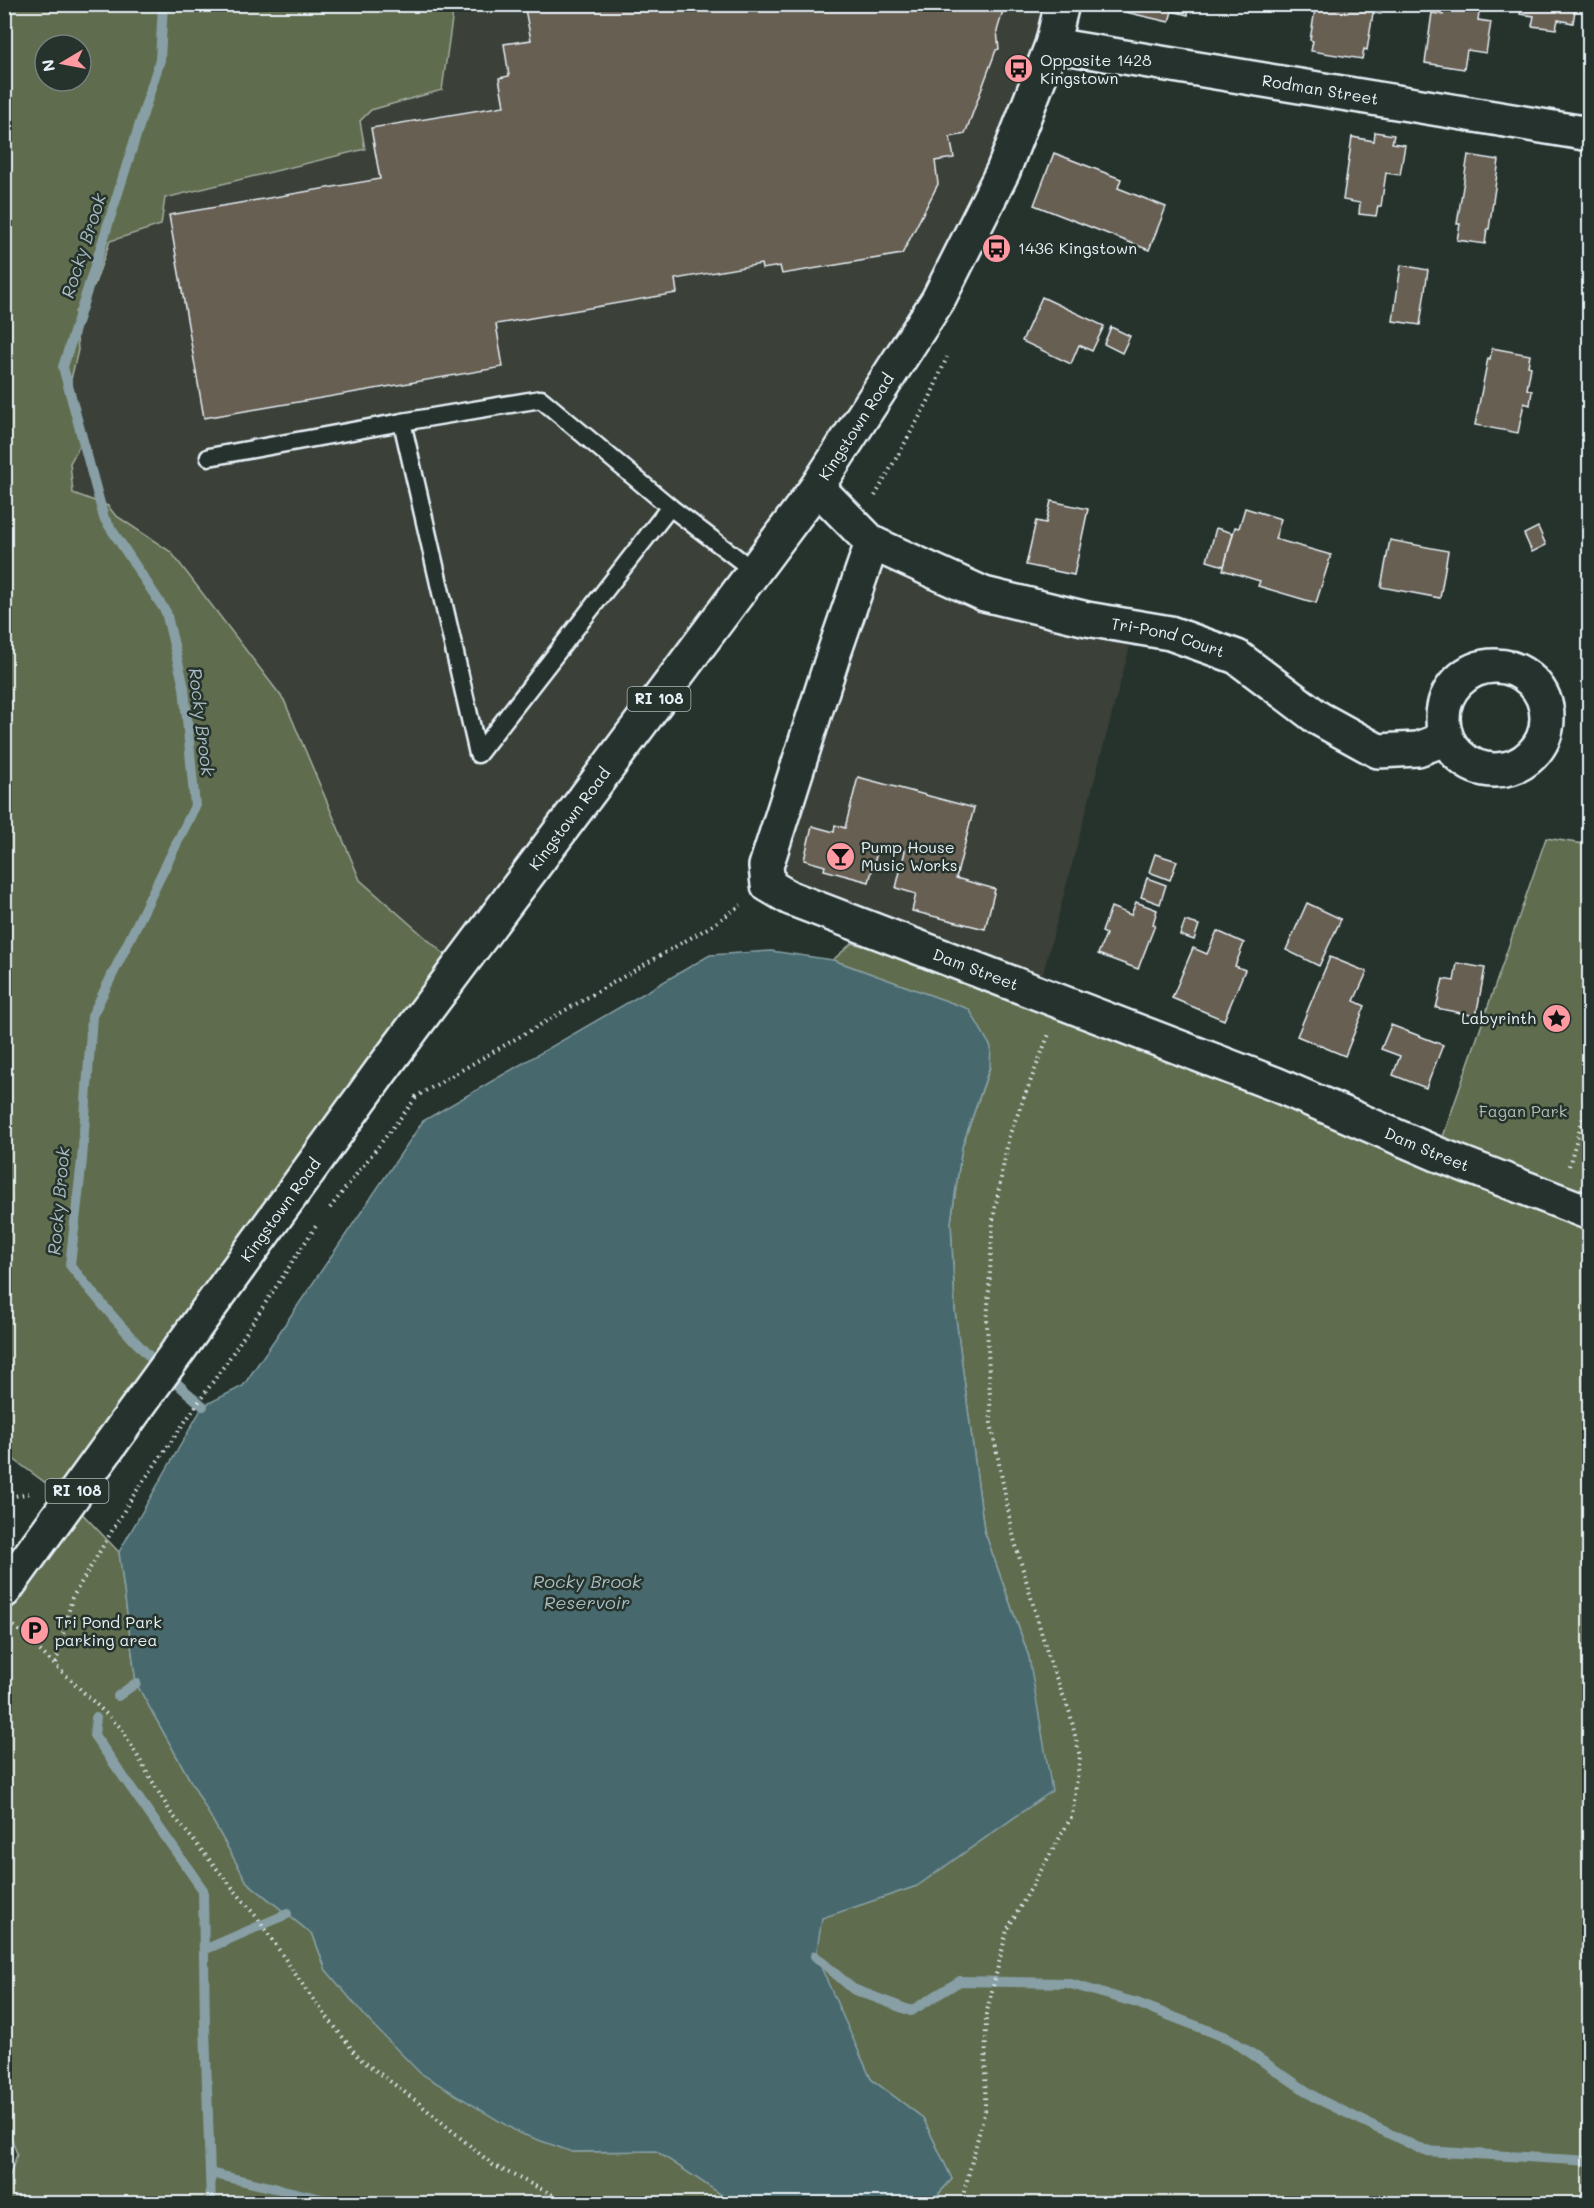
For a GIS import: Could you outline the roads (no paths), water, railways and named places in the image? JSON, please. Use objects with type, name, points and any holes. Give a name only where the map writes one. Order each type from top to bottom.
[{"type":"street","name":"Kingstown Road","points":[[4,1591],[381,1071],[817,487],[938,300],[1003,171],[1052,45],[1062,4]]},
{"type":"street","name":"Rodman Street","points":[[1052,45],[1590,134]]},
{"type":"street","points":[[817,487],[872,543]]},
{"type":"street","name":"Tri-Pond Court","points":[[872,543],[984,594],[1087,619],[1170,633],[1237,657],[1318,718],[1378,751],[1418,749],[1445,739]]},
{"type":"street","name":"Dam Street","points":[[872,543],[766,866],[768,885],[790,898],[1061,1004],[1275,1084],[1437,1154],[1575,1207]]},
{"type":"lane","points":[[209,457],[541,399],[670,507],[754,571]]},
{"type":"lane","points":[[402,422],[478,754],[670,507]]},
{"type":"water","name":"Rocky Brook Reservoir","points":[[771,951],[833,960],[969,1009],[991,1047],[990,1066],[962,1147],[951,1222],[955,1311],[984,1530],[1029,1657],[1052,1791],[917,1886],[822,1918],[816,1956],[871,2079],[923,2118],[952,2179],[930,2203],[734,2203],[656,2151],[572,2152],[519,2133],[420,2073],[370,2022],[326,1970],[313,1935],[247,1882],[136,1683],[119,1552],[203,1406],[243,1386],[423,1121],[710,955]]},
{"type":"waterway","name":"Rocky Brook","points":[[163,4],[160,60],[63,367],[104,518],[166,612],[184,687],[195,806],[92,1016],[82,1160],[70,1265],[133,1339],[203,1406]]},
{"type":"waterway","points":[[118,1696],[136,1683]]},
{"type":"waterway","points":[[96,1718],[94,1735],[203,1890],[211,2204]]},
{"type":"waterway","points":[[204,1950],[287,1914]]},
{"type":"waterway","points":[[815,1956],[853,1989],[911,2011],[960,1981],[1067,1983],[1137,2003],[1230,2039],[1318,2099],[1425,2151],[1590,2161]]},
{"type":"waterway","points":[[210,2173],[343,2204]]},
{"type":"place","name":"Opposite 1428 Kingstown","points":[[1019,69]]},
{"type":"place","name":"1436 Kingstown","points":[[997,248]]},
{"type":"place","name":"Pump House Music Works","points":[[840,856]]},
{"type":"place","name":"Labyrinth","points":[[1557,1018]]},
{"type":"place","name":"Tri Pond Park parking area","points":[[34,1631]]},
{"type":"park label","name":"Fagan Park","points":[[1523,1111]]}]
